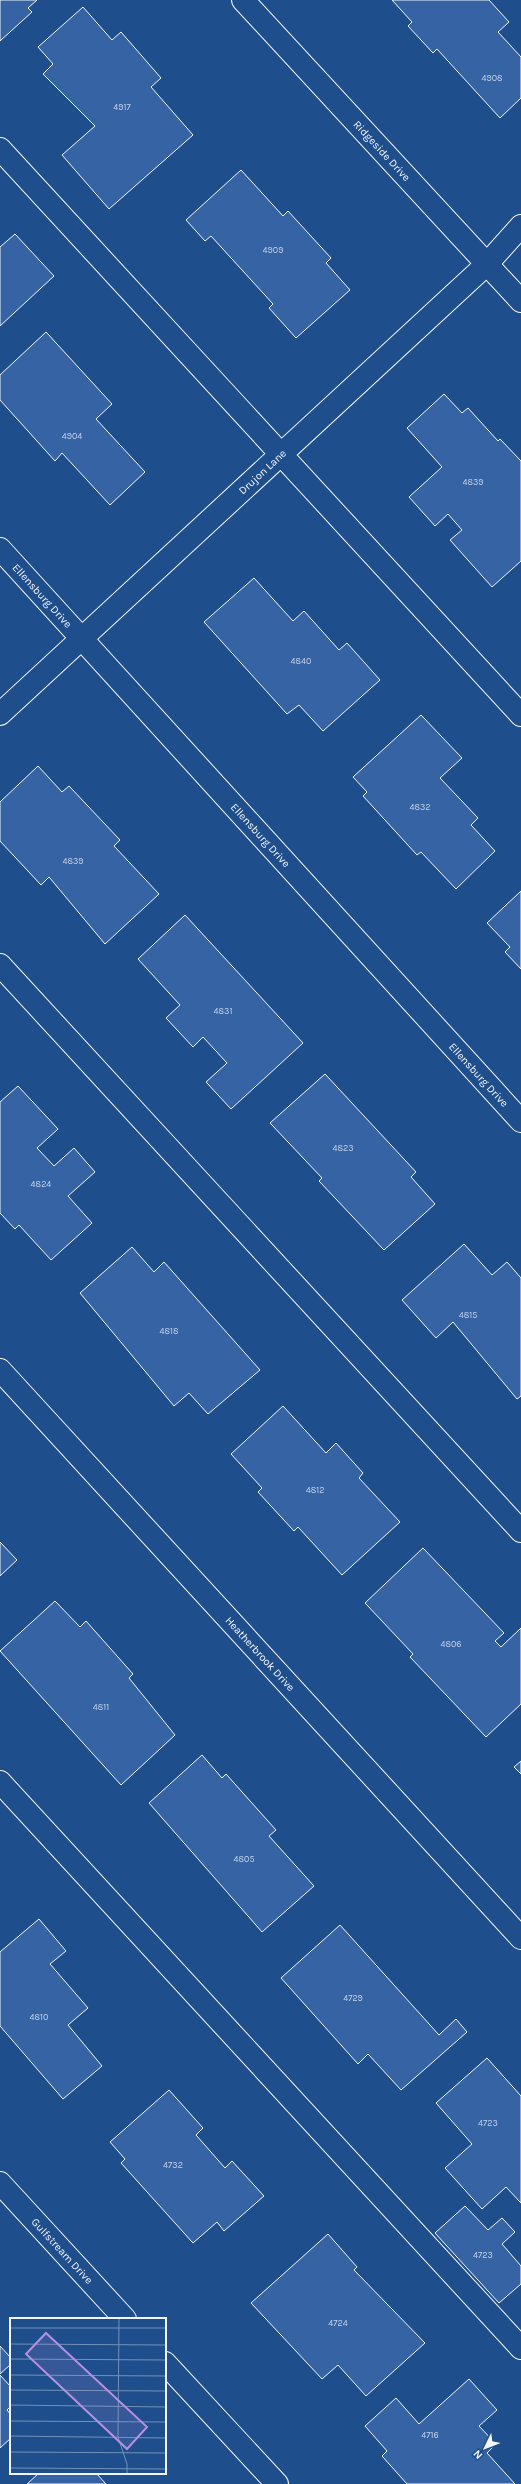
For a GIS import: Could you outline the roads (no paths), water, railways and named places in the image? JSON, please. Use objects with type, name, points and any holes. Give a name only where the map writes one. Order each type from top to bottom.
[{"type":"street","name":"Ridgeside Drive","points":[[244,0],[521,301]]},
{"type":"street","points":[[0,149],[521,715]]},
{"type":"street","name":"Drujon Lane","points":[[0,714],[487,264],[521,226]]},
{"type":"street","name":"Ellensburg Drive","points":[[0,549],[521,1121]]},
{"type":"street","points":[[0,965],[521,1531]]},
{"type":"street","name":"Heatherbrook Drive","points":[[0,1370],[521,1938]]},
{"type":"street","points":[[0,1782],[521,2348]]},
{"type":"street","name":"Gulfstream Drive","points":[[0,2183],[124,2318]]},
{"type":"street","points":[[166,2364],[277,2484]]}]
